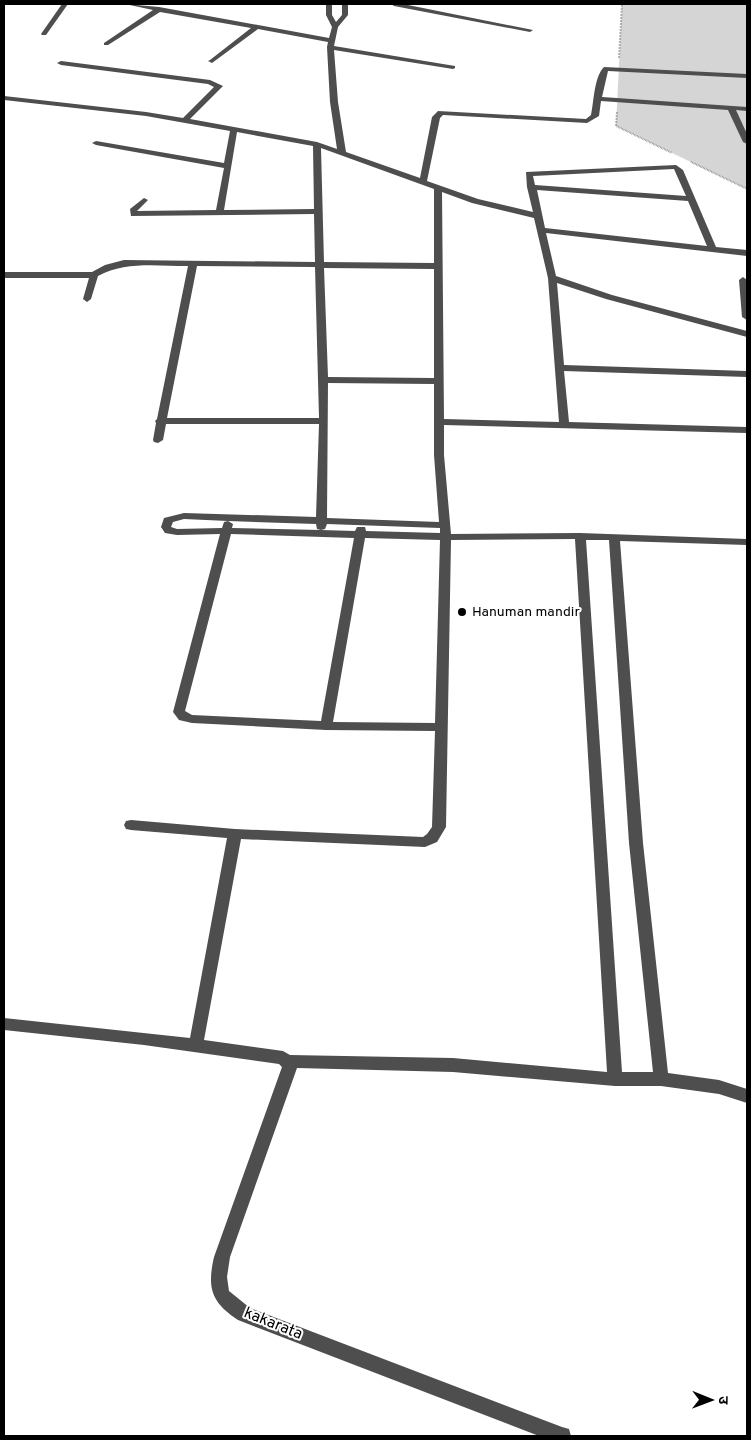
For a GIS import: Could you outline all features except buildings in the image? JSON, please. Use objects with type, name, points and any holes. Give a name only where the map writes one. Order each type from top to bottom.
[{"type":"street","points":[[44,34],[65,4]]},
{"type":"street","points":[[128,4],[257,27],[453,67]]},
{"type":"street","points":[[329,4],[330,15],[335,27]]},
{"type":"street","points":[[342,153],[334,102],[331,43],[335,27],[345,15],[345,4]]},
{"type":"street","points":[[394,4],[530,30]]},
{"type":"street","points":[[106,44],[159,9]]},
{"type":"street","points":[[212,61],[257,27]]},
{"type":"street","points":[[61,62],[210,82],[219,86],[184,121]]},
{"type":"street","points":[[423,181],[436,117],[441,113],[587,121],[595,116],[600,85],[607,69],[747,76]]},
{"type":"street","points":[[4,98],[146,114],[317,144],[475,201],[538,216]]},
{"type":"street","points":[[598,100],[747,109]]},
{"type":"street","points":[[731,108],[747,142]]},
{"type":"street","points":[[220,212],[234,129]]},
{"type":"street","points":[[96,143],[228,166]]},
{"type":"street","points":[[317,144],[318,264],[324,421],[320,534]]},
{"type":"street","points":[[564,425],[552,278],[543,230],[529,174],[535,172],[670,166],[679,170],[713,249]]},
{"type":"street","points":[[131,825],[235,834],[425,842],[432,838],[439,828],[445,531],[439,455],[438,187]]},
{"type":"street","points":[[531,187],[692,199]]},
{"type":"street","points":[[144,200],[133,211],[134,214],[317,211]]},
{"type":"street","points":[[543,230],[747,253]]},
{"type":"street","points":[[4,275],[94,275],[108,267],[124,263],[439,266]]},
{"type":"street","points":[[158,440],[160,422],[193,264]]},
{"type":"street","points":[[87,299],[94,275]]},
{"type":"street","points":[[552,278],[609,297],[747,334]]},
{"type":"street","points":[[743,280],[747,317]]},
{"type":"street","points":[[559,368],[747,374]]},
{"type":"street","points":[[323,380],[440,381]]},
{"type":"street","points":[[160,422],[324,421]]},
{"type":"street","points":[[440,422],[747,430]]},
{"type":"street","points":[[445,531],[361,535],[227,531],[177,532],[169,531],[166,527],[168,520],[175,516],[322,519],[362,521],[445,531],[747,542]]},
{"type":"street","points":[[229,517],[227,531],[179,712],[183,717],[326,726],[441,727]]},
{"type":"street","points":[[326,726],[362,521]]},
{"type":"street","points":[[580,536],[616,1079]]},
{"type":"street","points":[[614,537],[636,842],[660,1079]]},
{"type":"street","points":[[196,1045],[235,834]]},
{"type":"street","points":[[4,1024],[78,1029],[283,1058],[288,1061],[453,1065],[616,1079],[660,1079],[719,1087],[747,1096]]},
{"type":"street","name":"kakarata","points":[[288,1061],[290,1067],[222,1256],[217,1278],[220,1295],[230,1306],[244,1314],[562,1436]]},
{"type":"shaded area","points":[[622,4],[747,4],[747,189],[616,126]]},
{"type":"place","name":"Hanuman mandir","points":[[462,612]]}]
